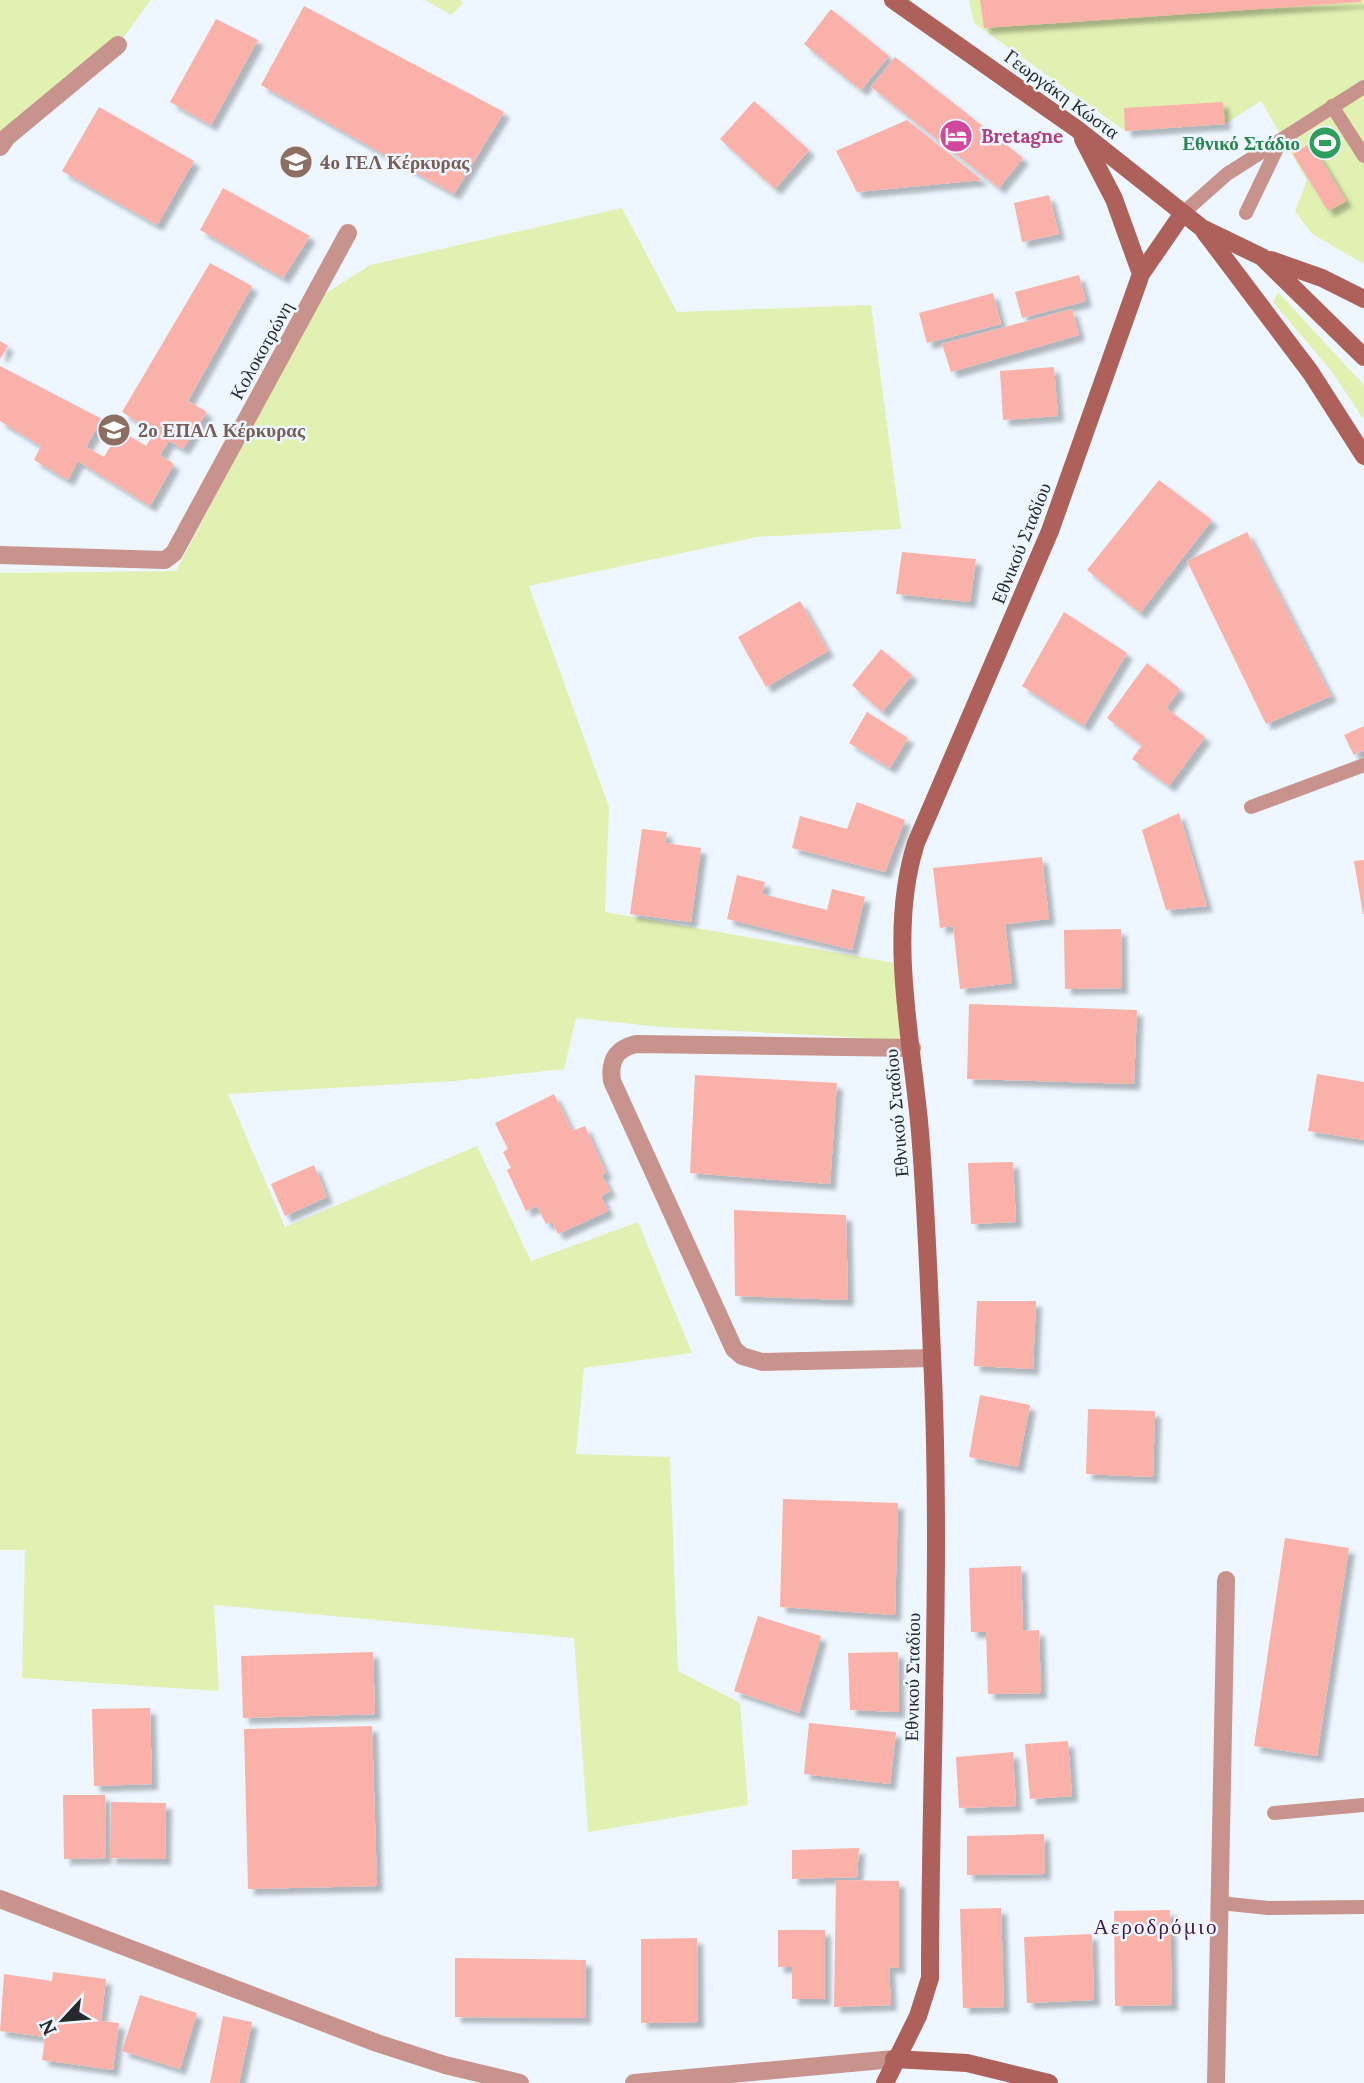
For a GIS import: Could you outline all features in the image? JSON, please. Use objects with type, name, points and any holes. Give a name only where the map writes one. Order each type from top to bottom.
[{"type":"street","name":"Γεωργάκη Κώστα","points":[[892,0],[1077,129],[1202,228],[1262,257],[1364,357]]},
{"type":"street","points":[[0,147],[7,137],[117,45]]},
{"type":"street","points":[[1077,129],[1114,199],[1142,274]]},
{"type":"street","name":"Εθνικού Σταδίου","points":[[885,2083],[894,2059],[918,2016],[930,1978],[935,1535],[932,1358],[902,930],[903,891],[909,865],[1050,531],[1142,274],[1183,213]]},
{"type":"street","name":"Γεωργάκη Κώστα","points":[[1202,228],[1311,373],[1364,456]]},
{"type":"street","name":"Κολοκοτρώνη","points":[[0,555],[165,560],[174,553],[348,233]]},
{"type":"street","points":[[1262,257],[1322,278],[1364,299]]},
{"type":"street","points":[[912,1048],[636,1044],[624,1047],[614,1056],[610,1068],[612,1081],[728,1340],[741,1356],[762,1362],[932,1358]]},
{"type":"street","points":[[1216,2083],[1226,1580]]},
{"type":"street","points":[[0,1899],[377,2042],[445,2066],[520,2083]]},
{"type":"street","points":[[634,2083],[894,2059],[967,2063],[1049,2083]]},
{"type":"lane","points":[[1183,213],[1227,174],[1364,87]]},
{"type":"lane","points":[[1332,106],[1364,156]]},
{"type":"lane","points":[[1246,213],[1282,139]]},
{"type":"lane","points":[[1251,807],[1364,765]]},
{"type":"lane","points":[[1274,1813],[1364,1805]]},
{"type":"lane","points":[[1220,1903],[1268,1908],[1364,1907]]},
{"type":"green space","points":[[0,0],[151,0],[118,45],[0,147]]},
{"type":"green space","points":[[425,0],[460,0],[463,3],[451,15]]},
{"type":"green space","name":"Εθνικό Στάδιο","points":[[969,0],[1364,0],[1364,264],[1312,234],[1295,211],[1307,180],[1261,101],[1225,124],[1125,131],[974,23]]},
{"type":"green space","points":[[622,208],[677,312],[871,305],[901,529],[757,537],[529,586],[609,807],[605,912],[895,963],[903,1040],[661,1027],[576,1018],[564,1069],[454,1081],[228,1094],[285,1227],[477,1146],[531,1261],[638,1222],[692,1353],[584,1368],[576,1454],[670,1457],[678,1671],[740,1703],[748,1805],[588,1832],[574,1638],[214,1605],[219,1691],[22,1678],[25,1550],[0,1550],[0,573],[176,571],[320,297],[370,265]]},
{"type":"green space","points":[[1278,292],[1364,385],[1364,420],[1332,372],[1273,302]]},
{"type":"building","points":[[980,0],[1361,0],[1361,2],[984,28]]},
{"type":"building","points":[[304,6],[504,112],[454,194],[261,85]]},
{"type":"building","points":[[831,9],[889,56],[861,90],[804,44]]},
{"type":"building","points":[[216,19],[258,40],[211,125],[170,102]]},
{"type":"building","points":[[895,57],[1023,158],[999,188],[871,87]]},
{"type":"building","points":[[754,101],[809,150],[775,189],[720,139]]},
{"type":"building","points":[[1223,102],[1225,124],[1125,131],[1124,108]]},
{"type":"building","points":[[99,107],[194,161],[157,225],[62,171]]},
{"type":"building","points":[[907,120],[982,180],[857,192],[836,151]]},
{"type":"building","points":[[1311,143],[1346,201],[1328,211],[1293,154]]},
{"type":"building","points":[[223,188],[310,236],[283,278],[200,230]]},
{"type":"building","points":[[1049,195],[1059,234],[1022,242],[1014,203]]},
{"type":"building","points":[[210,263],[252,286],[188,401],[207,412],[183,449],[169,441],[160,455],[174,464],[150,506],[78,461],[68,480],[34,460],[41,446],[0,421],[0,366],[102,419],[86,447],[104,457],[120,430],[146,446],[155,432],[122,412]]},
{"type":"building","points":[[1079,275],[1086,301],[1022,318],[1015,292]]},
{"type":"building","points":[[993,293],[1001,324],[927,343],[919,313]]},
{"type":"building","points":[[1072,309],[1079,335],[951,372],[942,344]]},
{"type":"building","points":[[0,341],[8,346],[0,359]]},
{"type":"building","points":[[1054,367],[1058,416],[1003,420],[1000,371]]},
{"type":"building","points":[[1159,480],[1212,520],[1140,613],[1087,570]]},
{"type":"building","points":[[1247,532],[1331,696],[1266,724],[1187,561]]},
{"type":"building","points":[[902,552],[976,559],[970,602],[896,594]]},
{"type":"building","points":[[800,601],[828,651],[766,687],[738,637]]},
{"type":"building","points":[[1064,612],[1127,653],[1084,726],[1022,686]]},
{"type":"building","points":[[881,649],[912,675],[882,712],[852,685]]},
{"type":"building","points":[[1147,663],[1180,689],[1166,708],[1205,737],[1169,786],[1132,759],[1142,745],[1107,718]]},
{"type":"building","points":[[867,712],[908,738],[890,768],[849,743]]},
{"type":"building","points":[[1364,726],[1364,750],[1354,755],[1344,735]]},
{"type":"building","points":[[857,802],[905,820],[885,872],[792,848],[800,816],[847,829]]},
{"type":"building","points":[[1179,813],[1207,906],[1166,910],[1142,830]]},
{"type":"building","points":[[642,829],[667,832],[665,843],[701,848],[691,922],[630,914]]},
{"type":"building","points":[[1042,857],[1049,919],[1005,924],[1012,983],[960,989],[953,926],[940,928],[933,868]]},
{"type":"building","points":[[1364,860],[1364,914],[1363,914],[1354,861]]},
{"type":"building","points":[[737,875],[765,882],[762,894],[827,910],[832,889],[865,897],[852,950],[727,919]]},
{"type":"building","points":[[1121,929],[1122,988],[1065,989],[1064,930]]},
{"type":"building","points":[[969,1004],[1137,1010],[1134,1084],[967,1079]]},
{"type":"building","points":[[1317,1074],[1364,1082],[1364,1140],[1308,1131]]},
{"type":"building","points":[[695,1075],[837,1083],[830,1184],[690,1173]]},
{"type":"building","points":[[554,1094],[572,1131],[585,1126],[606,1173],[602,1175],[610,1191],[601,1196],[608,1211],[558,1234],[552,1222],[546,1224],[537,1206],[526,1211],[507,1170],[511,1168],[503,1152],[508,1149],[495,1123]]},
{"type":"building","points":[[1013,1162],[1016,1222],[971,1224],[968,1163]]},
{"type":"building","points":[[314,1165],[327,1197],[285,1216],[271,1184]]},
{"type":"building","points":[[734,1210],[846,1215],[848,1300],[735,1296]]},
{"type":"building","points":[[977,1301],[1036,1301],[1033,1369],[974,1366]]},
{"type":"building","points":[[980,1395],[1030,1405],[1018,1467],[969,1457]]},
{"type":"building","points":[[1088,1409],[1155,1411],[1153,1477],[1086,1474]]},
{"type":"building","points":[[783,1499],[898,1503],[895,1615],[780,1607]]},
{"type":"building","points":[[1285,1538],[1349,1548],[1317,1756],[1254,1746]]},
{"type":"building","points":[[1021,1566],[1023,1631],[1039,1630],[1041,1693],[988,1694],[986,1632],[971,1632],[969,1568]]},
{"type":"building","points":[[758,1616],[821,1636],[799,1713],[734,1691]]},
{"type":"building","points":[[373,1652],[375,1714],[243,1718],[241,1656]]},
{"type":"building","points":[[898,1652],[899,1712],[850,1710],[848,1653]]},
{"type":"building","points":[[150,1708],[152,1784],[94,1786],[92,1709]]},
{"type":"building","points":[[809,1723],[896,1732],[890,1784],[804,1774]]},
{"type":"building","points":[[372,1726],[377,1886],[248,1889],[244,1729]]},
{"type":"building","points":[[1068,1741],[1072,1796],[1030,1799],[1025,1744]]},
{"type":"building","points":[[1013,1752],[1016,1806],[959,1808],[956,1757]]},
{"type":"building","points":[[63,1795],[105,1795],[106,1858],[64,1859]]},
{"type":"building","points":[[111,1802],[166,1803],[165,1859],[110,1858]]},
{"type":"building","points":[[1044,1834],[1045,1874],[967,1875],[967,1836]]},
{"type":"building","points":[[859,1848],[857,1877],[792,1879],[792,1850]]},
{"type":"building","points":[[836,1880],[899,1881],[899,1968],[889,1967],[891,2005],[834,2007]]},
{"type":"building","points":[[1001,1908],[1004,2007],[963,2008],[960,1909]]},
{"type":"building","points":[[1170,1910],[1172,2005],[1115,2006],[1114,1911]]},
{"type":"building","points":[[778,1930],[825,1930],[825,1999],[792,1999],[792,1967],[778,1967]]},
{"type":"building","points":[[1092,1934],[1094,2000],[1027,2003],[1024,1937]]},
{"type":"building","points":[[697,1938],[698,2022],[641,2023],[641,1939]]},
{"type":"building","points":[[455,1958],[586,1960],[585,2018],[455,2017]]},
{"type":"building","points":[[53,1972],[106,1979],[101,2021],[119,2023],[113,2070],[42,2060],[45,2037],[0,2031],[4,1974],[52,1981]]},
{"type":"building","points":[[140,1995],[197,2013],[180,2069],[122,2051]]},
{"type":"building","points":[[223,2016],[252,2022],[239,2083],[210,2083]]},
{"type":"place","name":"Bretagne","points":[[956,136]]},
{"type":"place","name":"Εθνικό Στάδιο","points":[[1325,143]]},
{"type":"place","name":"4ο ΓΕΛ Κέρκυρας","points":[[296,162]]},
{"type":"place","name":"2ο ΕΠΑΛ Κέρκυρας","points":[[114,430]]},
{"type":"district","name":"Αεροδρόμιο","points":[[1156,1926]]}]
